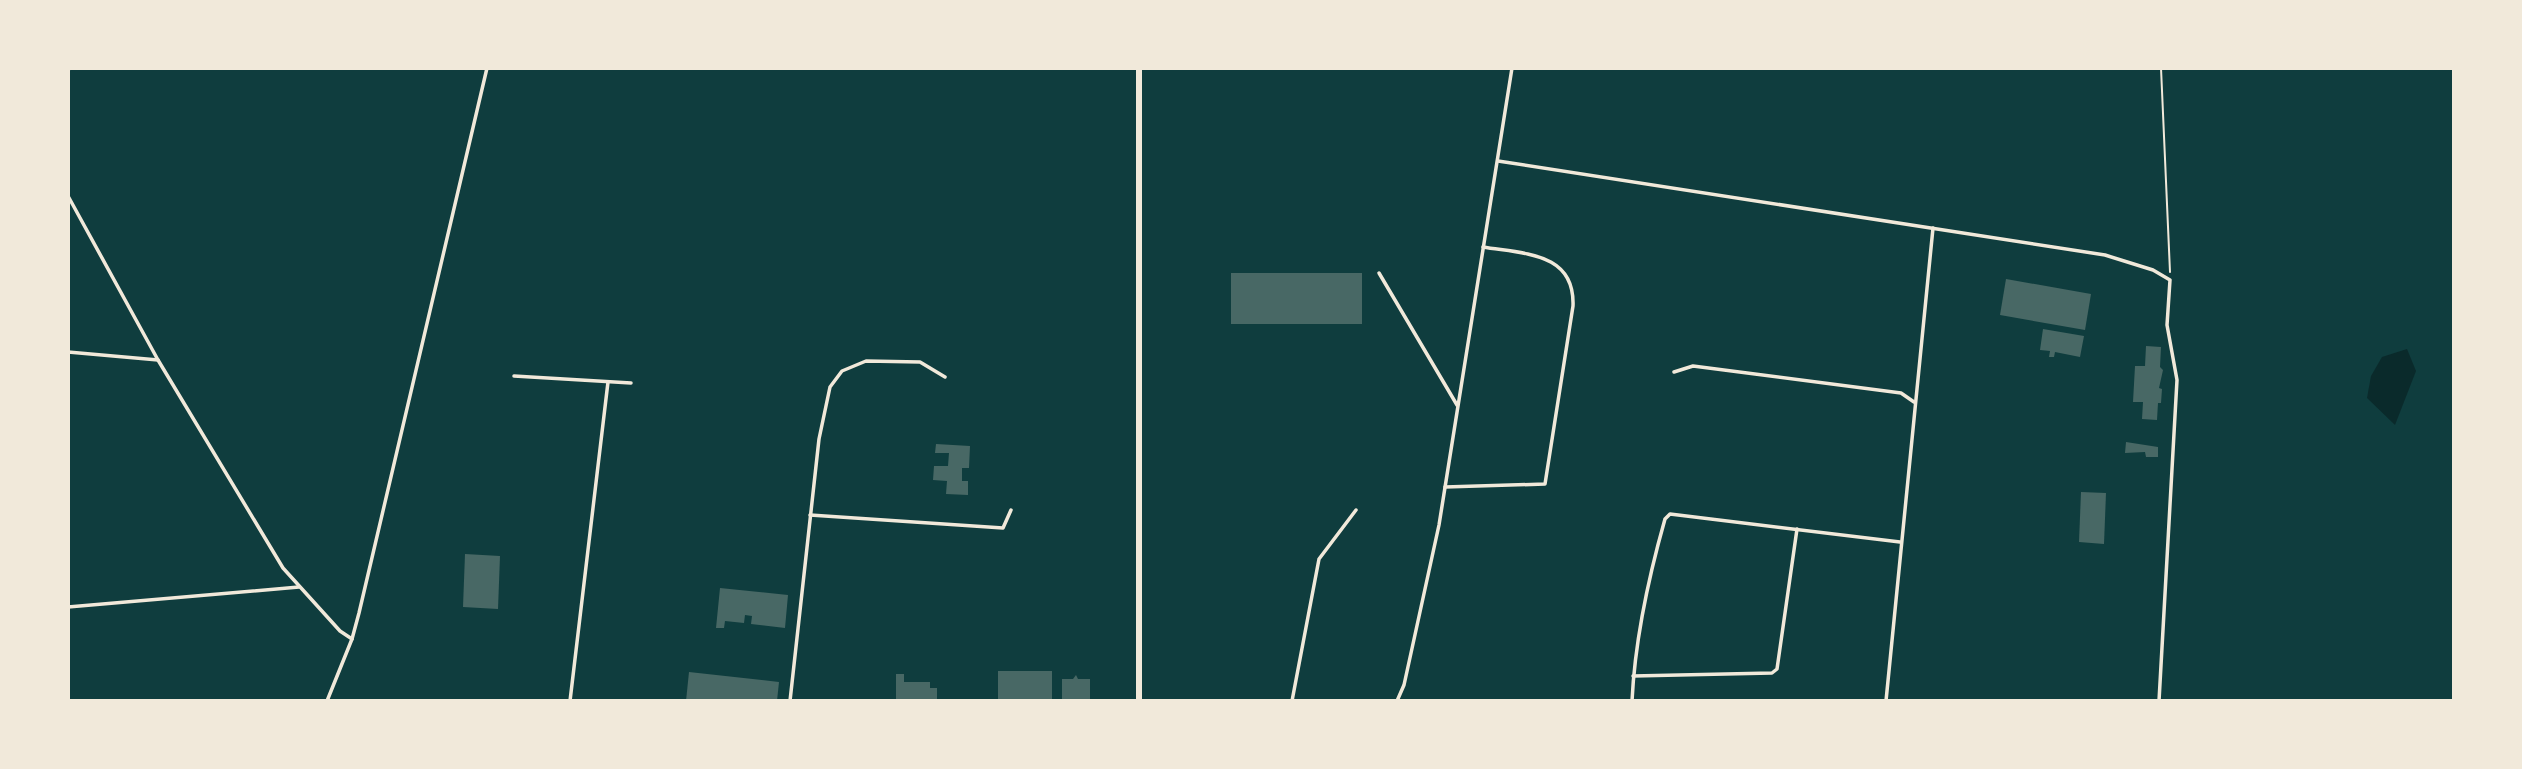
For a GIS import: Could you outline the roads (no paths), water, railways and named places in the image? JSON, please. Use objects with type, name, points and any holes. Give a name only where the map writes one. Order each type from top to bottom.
[{"type":"main road","points":[[1139,68],[1139,701]]},
{"type":"street","points":[[327,701],[352,639],[487,68]]},
{"type":"street","points":[[1397,701],[1407,673],[1445,487],[1512,68]]},
{"type":"street","points":[[1498,161],[2105,255],[2154,270],[2170,280],[2167,324],[2177,380],[2158,701]]},
{"type":"street","points":[[68,196],[158,360],[283,568],[340,631],[352,639]]},
{"type":"street","points":[[1886,701],[1933,228]]},
{"type":"street","points":[[1445,487],[1545,484],[1573,306],[1570,281],[1552,262],[1483,247]]},
{"type":"street","points":[[1379,273],[1458,407]]},
{"type":"street","points":[[68,352],[158,360]]},
{"type":"street","points":[[790,701],[821,426],[826,399],[836,377],[850,366],[866,361],[920,362],[944,377]]},
{"type":"street","points":[[1674,372],[1693,366],[1900,393],[1914,402]]},
{"type":"street","points":[[514,376],[631,383]]},
{"type":"street","points":[[570,701],[608,382]]},
{"type":"street","points":[[810,515],[1003,528],[1011,510]]},
{"type":"street","points":[[1292,701],[1319,559],[1356,510]]},
{"type":"street","points":[[1632,701],[1633,676],[1651,568],[1665,519],[1670,514],[1900,542]]},
{"type":"street","points":[[1633,676],[1772,673],[1777,669],[1797,529]]},
{"type":"street","points":[[68,607],[299,587]]},
{"type":"water","points":[[2407,349],[2416,371],[2395,425],[2367,398],[2371,376],[2382,357]]}]
